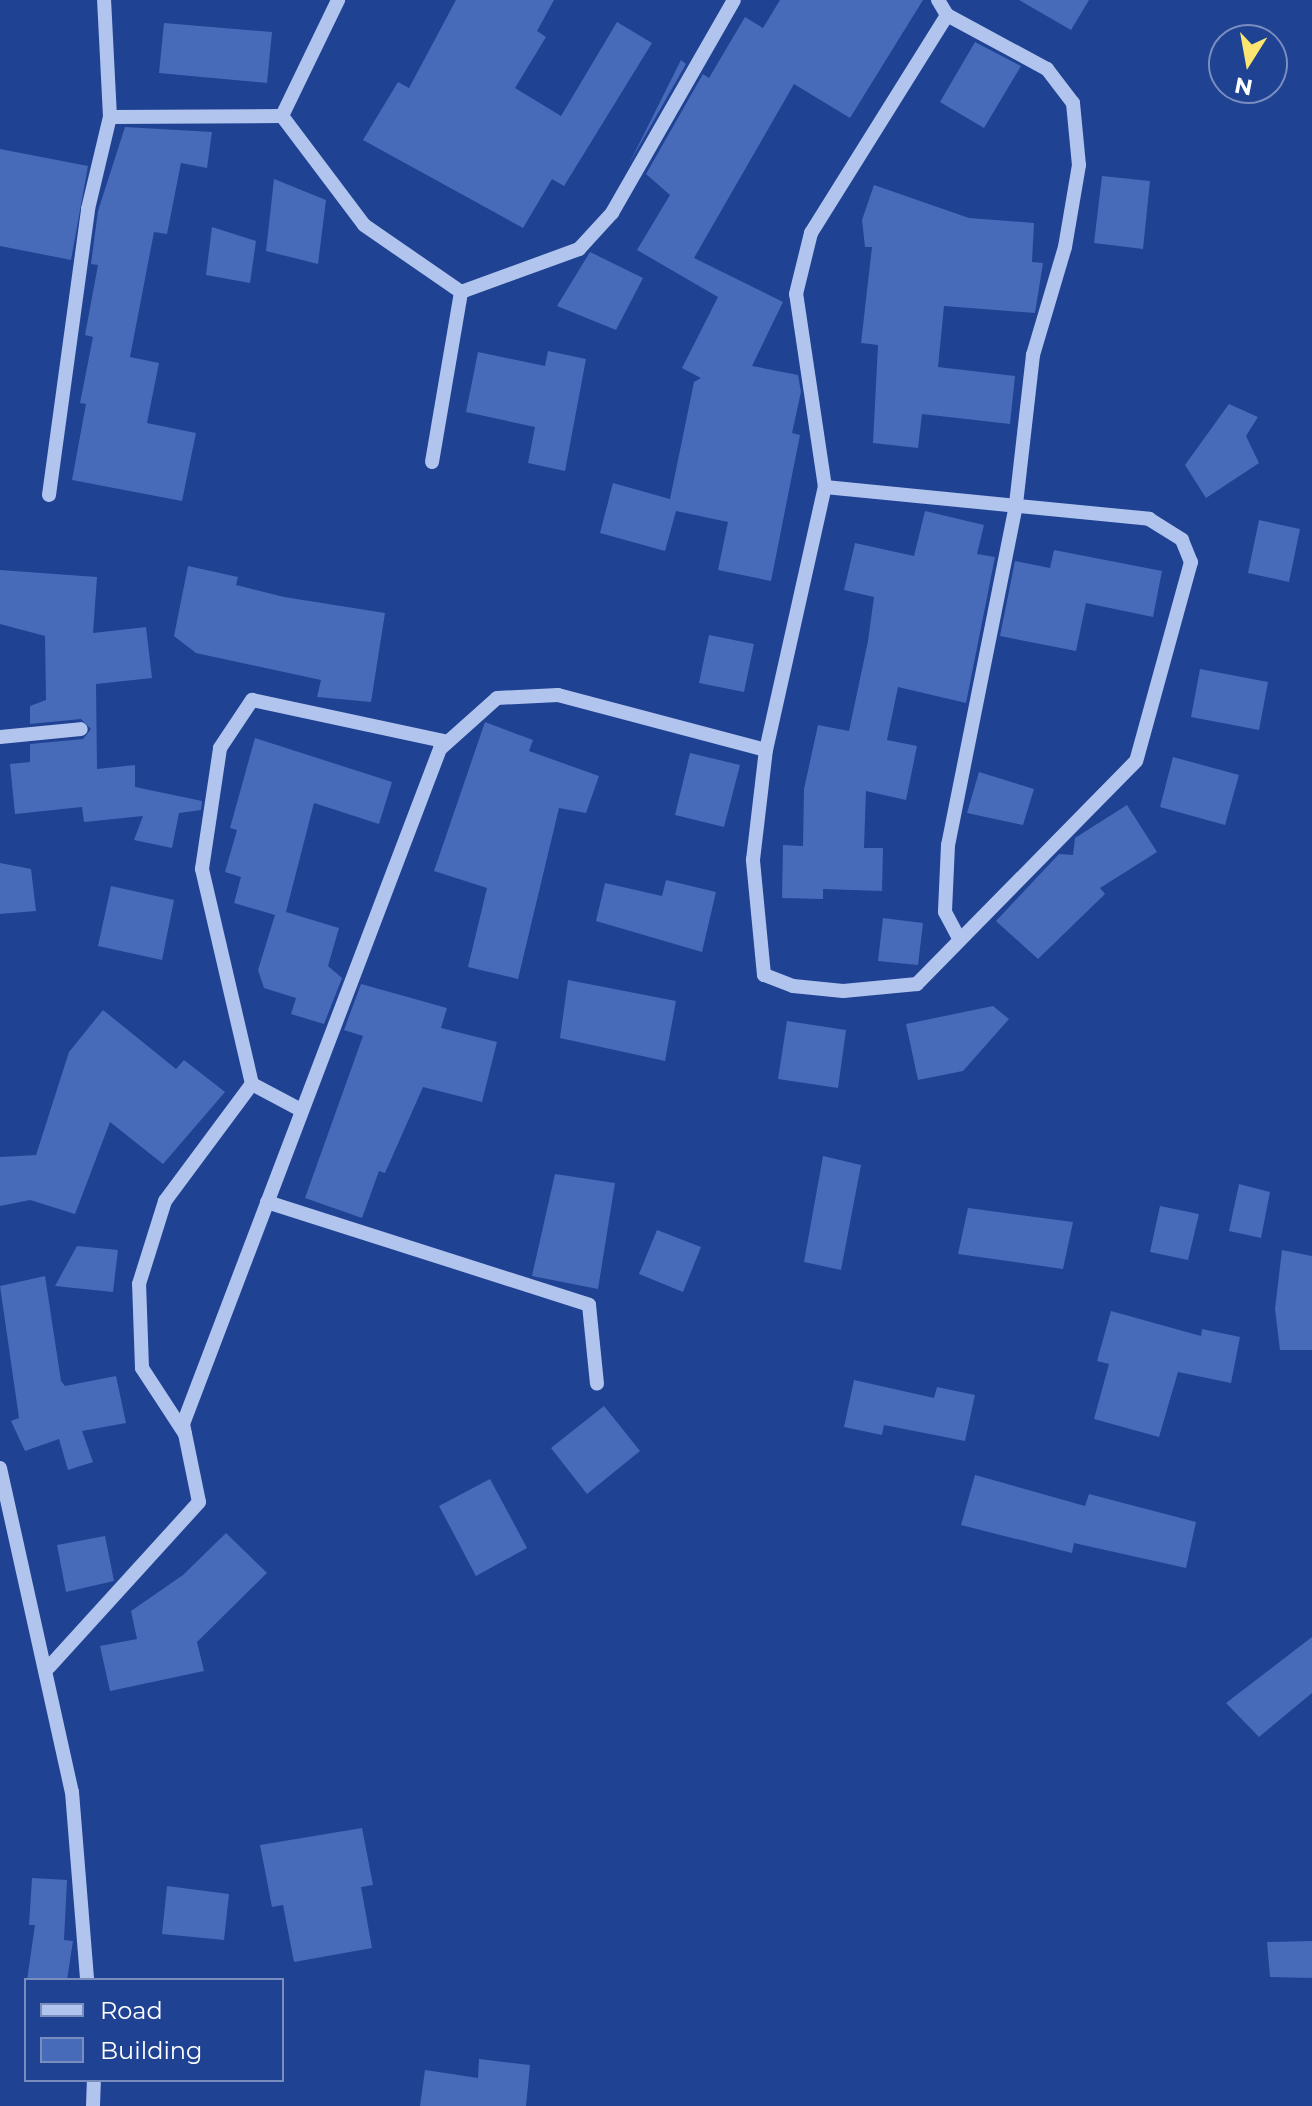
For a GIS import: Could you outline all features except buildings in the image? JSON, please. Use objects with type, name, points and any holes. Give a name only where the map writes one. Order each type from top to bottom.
[{"type":"street","points":[[49,495],[88,209],[110,117],[104,0]]},
{"type":"street","points":[[282,116],[338,0]]},
{"type":"street","points":[[461,292],[579,249],[612,213],[734,0]]},
{"type":"street","points":[[938,0],[947,15],[1047,69],[1073,103],[1079,165],[1065,247],[1033,355],[1016,505],[948,845],[945,912],[959,938]]},
{"type":"street","points":[[825,487],[1149,519],[1182,540],[1191,562],[1136,761],[917,984],[843,991],[793,986],[764,975],[753,860],[766,750],[825,487],[796,294],[811,233],[947,15]]},
{"type":"street","points":[[110,117],[282,116]]},
{"type":"street","points":[[282,116],[364,225],[461,292]]},
{"type":"street","points":[[432,462],[461,292]]},
{"type":"street","points":[[49,1667],[199,1502],[183,1424],[301,1110],[448,742],[497,698],[558,695],[766,750]]},
{"type":"street","points":[[301,1110],[252,1084],[202,869],[220,748],[252,700],[448,742]]},
{"type":"street","points":[[0,737],[81,729]]},
{"type":"street","points":[[185,1434],[142,1368],[139,1284],[165,1201],[252,1084]]},
{"type":"street","points":[[267,1202],[589,1305],[597,1384]]},
{"type":"street","points":[[0,1468],[49,1667],[72,1792],[87,1978]]},
{"type":"street","points":[[93,2106],[94,2082]]}]
